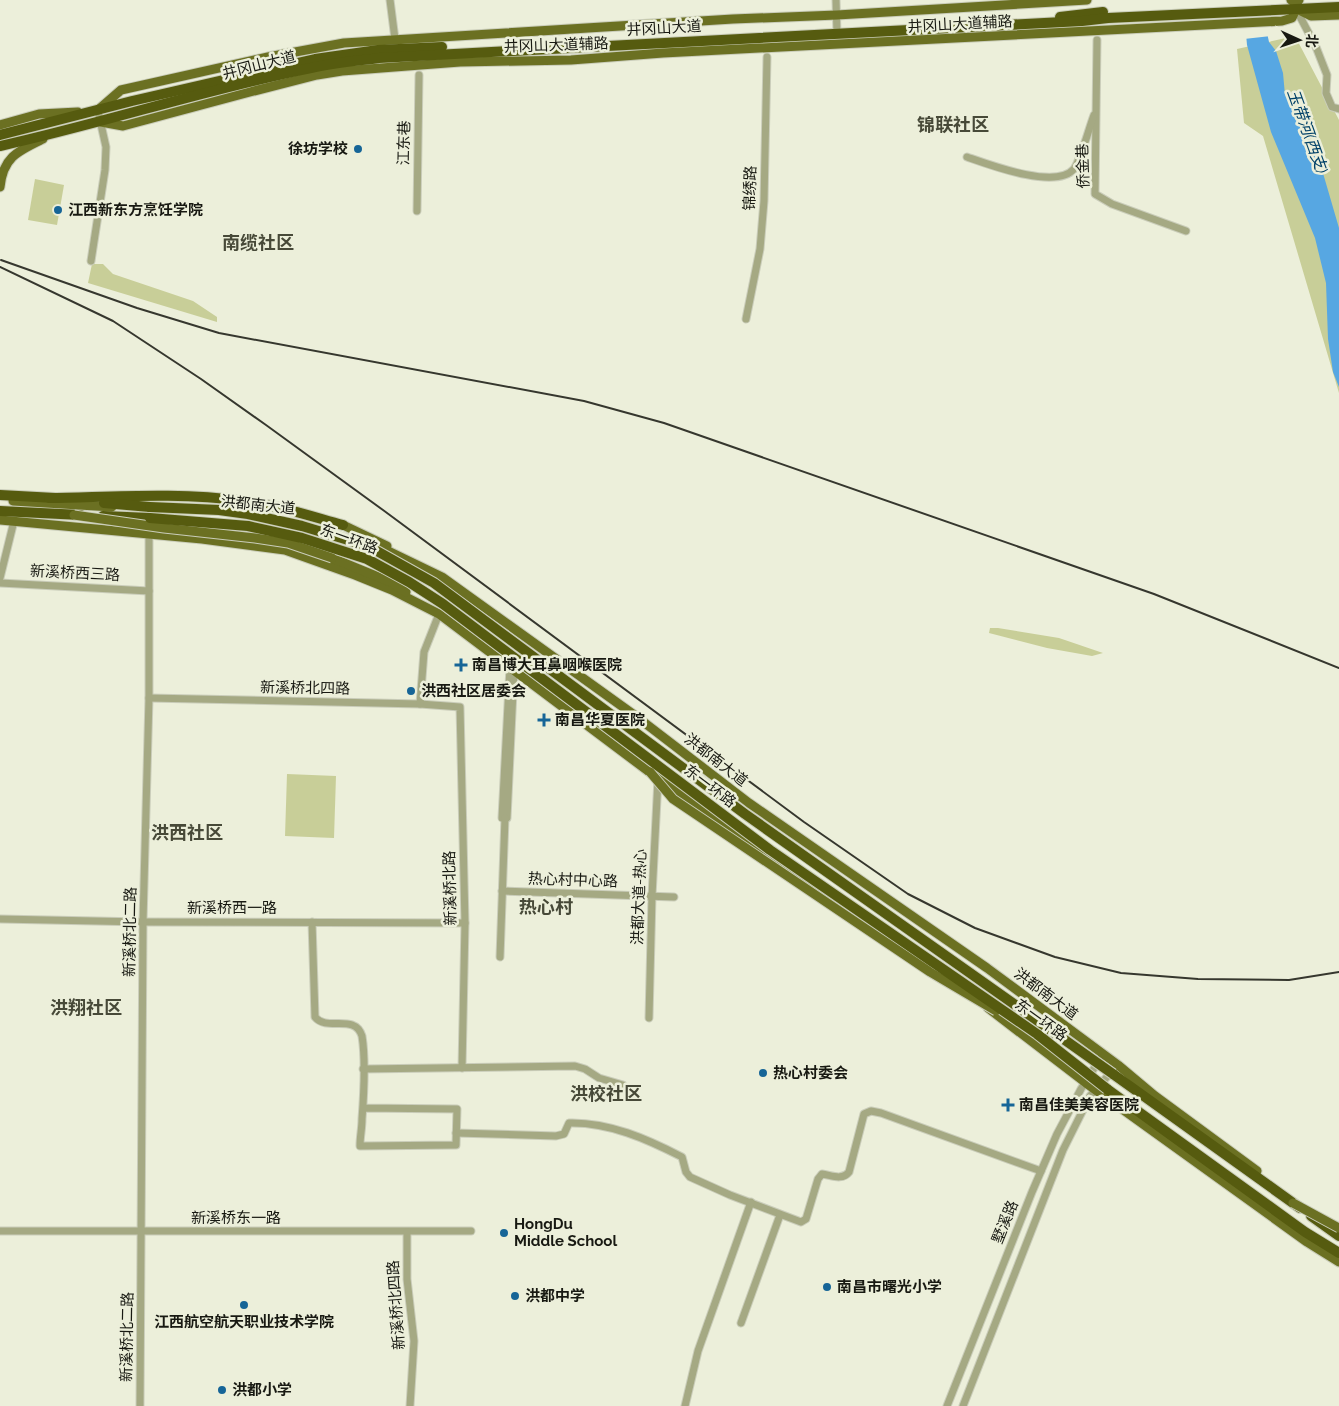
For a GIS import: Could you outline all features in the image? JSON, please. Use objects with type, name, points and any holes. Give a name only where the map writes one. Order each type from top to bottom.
[{"type":"highway","name":"井冈山大道","points":[[0,146],[312,68],[379,58],[1057,17],[1082,13],[1235,8],[1296,2],[1339,1]]},
{"type":"highway","name":"井冈山大道","points":[[1296,2],[1339,7]]},
{"type":"highway","name":"井冈山大道","points":[[0,135],[132,101],[315,59],[378,50],[837,31]]},
{"type":"highway","name":"东一环路","points":[[0,494],[248,514],[302,526],[368,546],[434,583],[745,814],[1065,1038],[1339,1236]]},
{"type":"highway","points":[[49,498],[188,496],[243,501],[283,508],[343,525]]},
{"type":"highway","name":"东一环路","points":[[0,511],[150,518],[248,526],[302,538],[367,559],[409,582],[443,604],[770,850],[1037,1034],[1108,1089],[1305,1232],[1339,1253]]},
{"type":"main road","name":"井冈山大道辅路","points":[[98,111],[120,90],[325,46],[395,39],[1087,0]]},
{"type":"main road","name":"井冈山大道辅路","points":[[101,122],[123,126],[317,75],[370,68],[460,62],[571,60],[734,49],[1282,21],[1292,18],[1296,2]]},
{"type":"main road","points":[[1296,2],[1311,16],[1339,15]]},
{"type":"main road","points":[[0,125],[39,114],[98,111]]},
{"type":"main road","points":[[0,187],[4,169],[11,157],[19,150],[52,134]]},
{"type":"main road","name":"洪都南大道","points":[[0,500],[234,515],[296,522],[384,549],[442,577],[637,717],[749,803],[987,968],[1118,1065],[1155,1096],[1339,1230]]},
{"type":"main road","points":[[74,515],[288,543],[332,558],[393,584],[512,668],[658,778],[953,981],[1086,1083],[1307,1242],[1339,1261]]},
{"type":"main road","points":[[0,520],[149,534],[285,550],[355,575],[435,612]]},
{"type":"main road","points":[[343,525],[380,542],[442,577]]},
{"type":"main road","points":[[650,772],[673,799],[689,810],[930,972],[1037,1034]]},
{"type":"main road","points":[[1292,1203],[1339,1230]]},
{"type":"main road","points":[[1305,1232],[1339,1261]]},
{"type":"street","points":[[390,0],[395,39]]},
{"type":"street","points":[[836,0],[837,31]]},
{"type":"street","points":[[1296,2],[1327,75],[1326,93],[1332,107],[1339,109]]},
{"type":"street","name":"侨金巷","points":[[1097,40],[1095,194],[1112,204],[1186,231]]},
{"type":"street","name":"锦绣路","points":[[746,319],[760,250],[764,201],[766,57]]},
{"type":"street","name":"江东巷","points":[[417,211],[419,75]]},
{"type":"street","points":[[967,157],[1020,174],[1052,177],[1069,174],[1075,167],[1096,110]]},
{"type":"street","points":[[90,261],[106,170],[106,147],[98,111]]},
{"type":"street","name":"新溪桥北二路","points":[[140,1406],[143,922],[149,698],[150,518]]},
{"type":"street","points":[[0,578],[14,521]]},
{"type":"street","name":"新溪桥西三路","points":[[0,583],[149,591]]},
{"type":"street","points":[[420,704],[424,652],[435,612]]},
{"type":"street","points":[[500,957],[505,818],[502,818],[512,668]]},
{"type":"street","name":"新溪桥北四路","points":[[149,698],[420,704],[460,707]]},
{"type":"street","name":"新溪桥北路","points":[[460,707],[465,923],[462,1068]]},
{"type":"street","name":"洪都大道-热心","points":[[649,1018],[652,896],[658,778]]},
{"type":"street","name":"热心村中心路","points":[[502,891],[674,897]]},
{"type":"street","name":"新溪桥西一路","points":[[0,919],[143,922],[465,923]]},
{"type":"street","points":[[312,922],[314,1014],[320,1022],[352,1025],[360,1031],[363,1045],[363,1108],[359,1132],[360,1146],[456,1145],[457,1109],[363,1108]]},
{"type":"street","name":"墅溪路","points":[[947,1406],[1057,1134],[1103,1054]]},
{"type":"street","name":"墅溪路","points":[[963,1406],[1064,1150],[1090,1096],[1118,1065]]},
{"type":"street","points":[[363,1069],[576,1066],[585,1069],[599,1078],[623,1085]]},
{"type":"street","points":[[456,1133],[556,1136],[564,1134],[569,1123],[605,1126],[630,1133],[682,1157],[686,1172],[690,1177],[798,1222],[804,1222],[818,1179],[822,1174],[846,1177],[849,1172],[864,1114],[871,1111],[1041,1171]]},
{"type":"street","points":[[685,1406],[698,1352],[751,1202]]},
{"type":"street","points":[[740,1323],[780,1215]]},
{"type":"street","name":"新溪桥东一路","points":[[0,1231],[471,1232]]},
{"type":"street","name":"新溪桥北四路","points":[[407,1232],[407,1279],[414,1341],[410,1406]]},
{"type":"green space","points":[[1295,36],[1339,120],[1339,393],[1263,136],[1244,123],[1237,49]]},
{"type":"green space","points":[[35,179],[64,185],[57,225],[28,220]]},
{"type":"green space","points":[[92,264],[103,264],[113,274],[193,301],[217,317],[217,322],[88,283]]},
{"type":"green space","points":[[990,628],[1059,638],[1103,653],[1092,656],[1047,648],[989,633]]},
{"type":"green space","points":[[287,774],[336,776],[334,838],[285,836]]},
{"type":"water","points":[[1243,0],[1260,0],[1269,42],[1276,51],[1283,73],[1285,95],[1318,156],[1339,228],[1339,387],[1333,372],[1328,339],[1326,283],[1315,238],[1271,132],[1247,45]]},
{"type":"pier","points":[[1240,0],[1263,0],[1271,36],[1244,39]]},
{"type":"railway","points":[[1,260],[137,308],[219,333],[584,401],[664,423],[1154,594],[1339,668]]},
{"type":"railway","points":[[0,267],[113,321],[201,379],[383,510],[804,822],[908,894],[975,928],[1055,957],[1121,973],[1198,979],[1289,980],[1339,972]]},
{"type":"place","name":"徐坊学校","points":[[358,149]]},
{"type":"place","name":"江西新东方烹饪学院","points":[[58,210]]},
{"type":"place","name":"南昌博大耳鼻咽喉医院","points":[[461,665]]},
{"type":"place","name":"洪西社区居委会","points":[[411,691]]},
{"type":"place","name":"南昌华夏医院","points":[[544,720]]},
{"type":"place","name":"热心村委会","points":[[763,1073]]},
{"type":"place","name":"南昌佳美美容医院","points":[[1008,1105]]},
{"type":"place","name":"HongDu Middle School","points":[[504,1233]]},
{"type":"place","name":"南昌市曙光小学","points":[[827,1287]]},
{"type":"place","name":"洪都中学","points":[[515,1296]]},
{"type":"place","name":"江西航空航天职业技术学院","points":[[244,1305]]},
{"type":"place","name":"洪都小学","points":[[222,1390]]},
{"type":"district","name":"锦联社区","points":[[953,125]]},
{"type":"district","name":"南缆社区","points":[[258,243]]},
{"type":"district","name":"洪西社区","points":[[187,833]]},
{"type":"district","name":"热心村","points":[[546,907]]},
{"type":"district","name":"洪翔社区","points":[[86,1008]]},
{"type":"district","name":"洪校社区","points":[[606,1094]]},
{"type":"water label","name":"玉带河(西支)","points":[[1308,131]]}]
